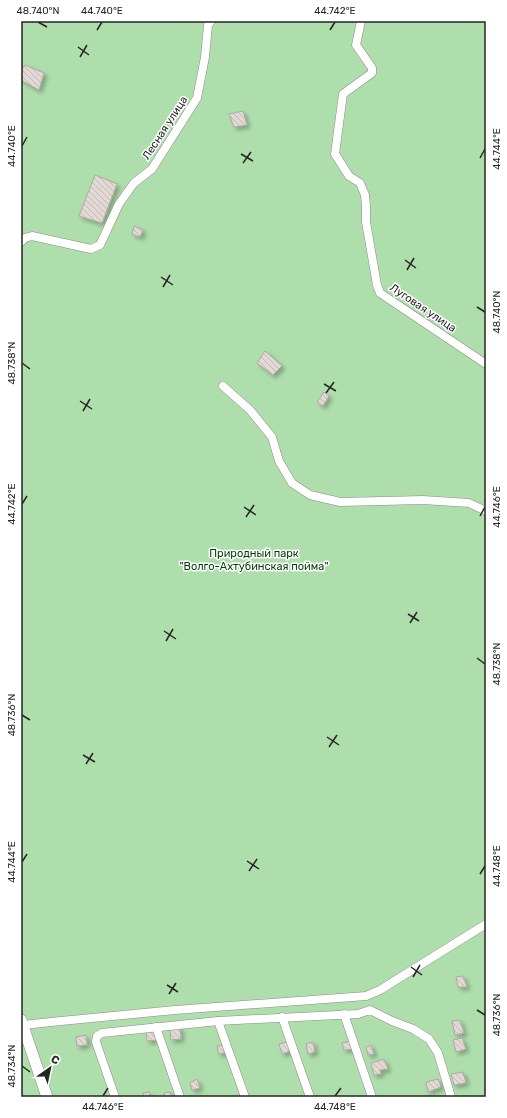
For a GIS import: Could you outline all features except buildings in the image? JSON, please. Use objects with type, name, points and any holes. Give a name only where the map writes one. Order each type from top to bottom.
[{"type":"street","name":"Лесная улица","points":[[21,242],[25,238],[32,236],[91,249],[100,245],[119,204],[134,183],[152,169],[197,98],[205,57],[208,25],[211,21]]},
{"type":"street","name":"Луговая улица","points":[[361,21],[356,45],[372,68],[372,73],[343,94],[335,154],[349,176],[360,183],[365,195],[366,222],[380,293],[486,364]]},
{"type":"street","points":[[223,386],[250,410],[272,437],[279,461],[292,482],[310,495],[340,502],[423,500],[469,503],[486,511]]},
{"type":"street","points":[[47,1097],[22,1023],[366,996],[380,990],[486,924]]},
{"type":"street","points":[[366,996],[370,1010]]},
{"type":"street","points":[[115,1097],[96,1042],[97,1036],[102,1033],[282,1017],[358,1014],[370,1010],[413,1029],[429,1039],[438,1053],[451,1097]]},
{"type":"street","points":[[344,1014],[372,1097]]},
{"type":"street","points":[[282,1017],[310,1097]]},
{"type":"street","points":[[218,1022],[246,1097]]},
{"type":"street","points":[[156,1027],[180,1097]]},
{"type":"green space","name":"Природный парк \"Волго-Ахтубинская пойма\"","points":[[21,21],[486,21],[486,1097],[21,1097]]}]
